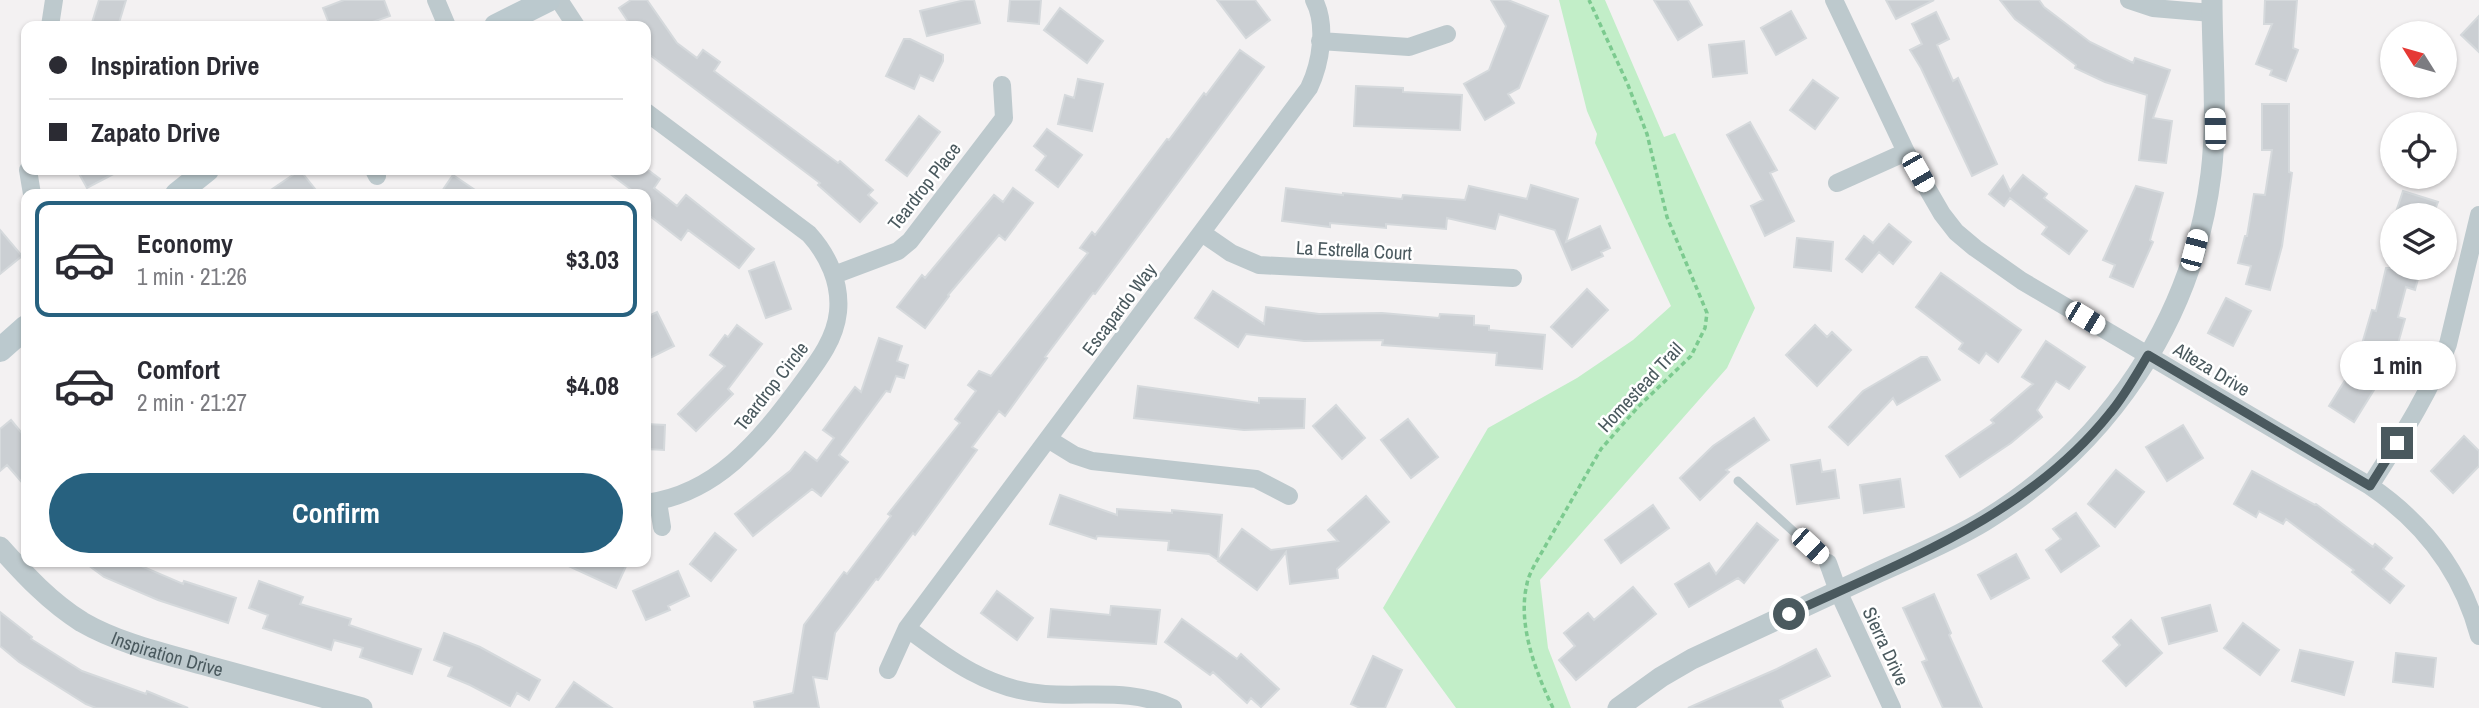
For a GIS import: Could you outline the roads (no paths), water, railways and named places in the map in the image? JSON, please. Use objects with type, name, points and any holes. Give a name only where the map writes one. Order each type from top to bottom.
[{"type":"main road","points":[[506,21],[548,0]]},
{"type":"main road","points":[[183,189],[201,175]]},
{"type":"main road","points":[[0,350],[21,331]]},
{"type":"street","points":[[51,21],[54,0]]},
{"type":"street","points":[[436,0],[445,21]]},
{"type":"street","points":[[559,0],[573,21]]},
{"type":"street","name":"Escapardo Way","points":[[888,670],[907,628],[1309,88],[1315,74],[1320,41],[1320,23],[1314,0]]},
{"type":"street","name":"Alteza Drive","points":[[1834,0],[1906,152],[1942,214],[1956,232],[2022,281],[2370,486],[2412,519],[2444,556],[2458,579],[2479,636]]},
{"type":"street","points":[[1618,708],[1650,684],[1692,659],[1982,523],[2036,485],[2110,413],[2148,355],[2182,286],[2209,188],[2215,129],[2212,7],[2153,8],[2129,0]]},
{"type":"street","points":[[1320,41],[1409,47],[1447,34]]},
{"type":"street","name":"Teardrop Place","points":[[834,275],[898,251],[910,241],[1004,118],[1002,85]]},
{"type":"street","name":"Teardrop Circle","points":[[651,116],[809,234],[819,245],[834,275],[838,294],[838,313],[828,347],[769,427],[728,469],[705,484],[652,503]]},
{"type":"street","points":[[1837,183],[1906,152]]},
{"type":"street","points":[[2370,486],[2433,381],[2448,344],[2479,215]]},
{"type":"street","name":"La Estrella Court","points":[[1202,233],[1231,253],[1259,265],[1513,278]]},
{"type":"street","points":[[2461,285],[2479,291]]},
{"type":"street","points":[[1048,439],[1074,455],[1092,461],[1256,479],[1289,496]]},
{"type":"street","points":[[652,503],[663,527]]},
{"type":"street","name":"Inspiration Drive","points":[[0,547],[34,584],[83,622],[102,632],[152,650],[362,708]]},
{"type":"street","name":"Sierra Drive","points":[[1828,563],[1838,591],[1892,708]]},
{"type":"street","points":[[907,628],[962,668],[1001,686],[1044,694],[1138,696],[1173,708]]},
{"type":"lane","points":[[1738,481],[1828,563]]}]
